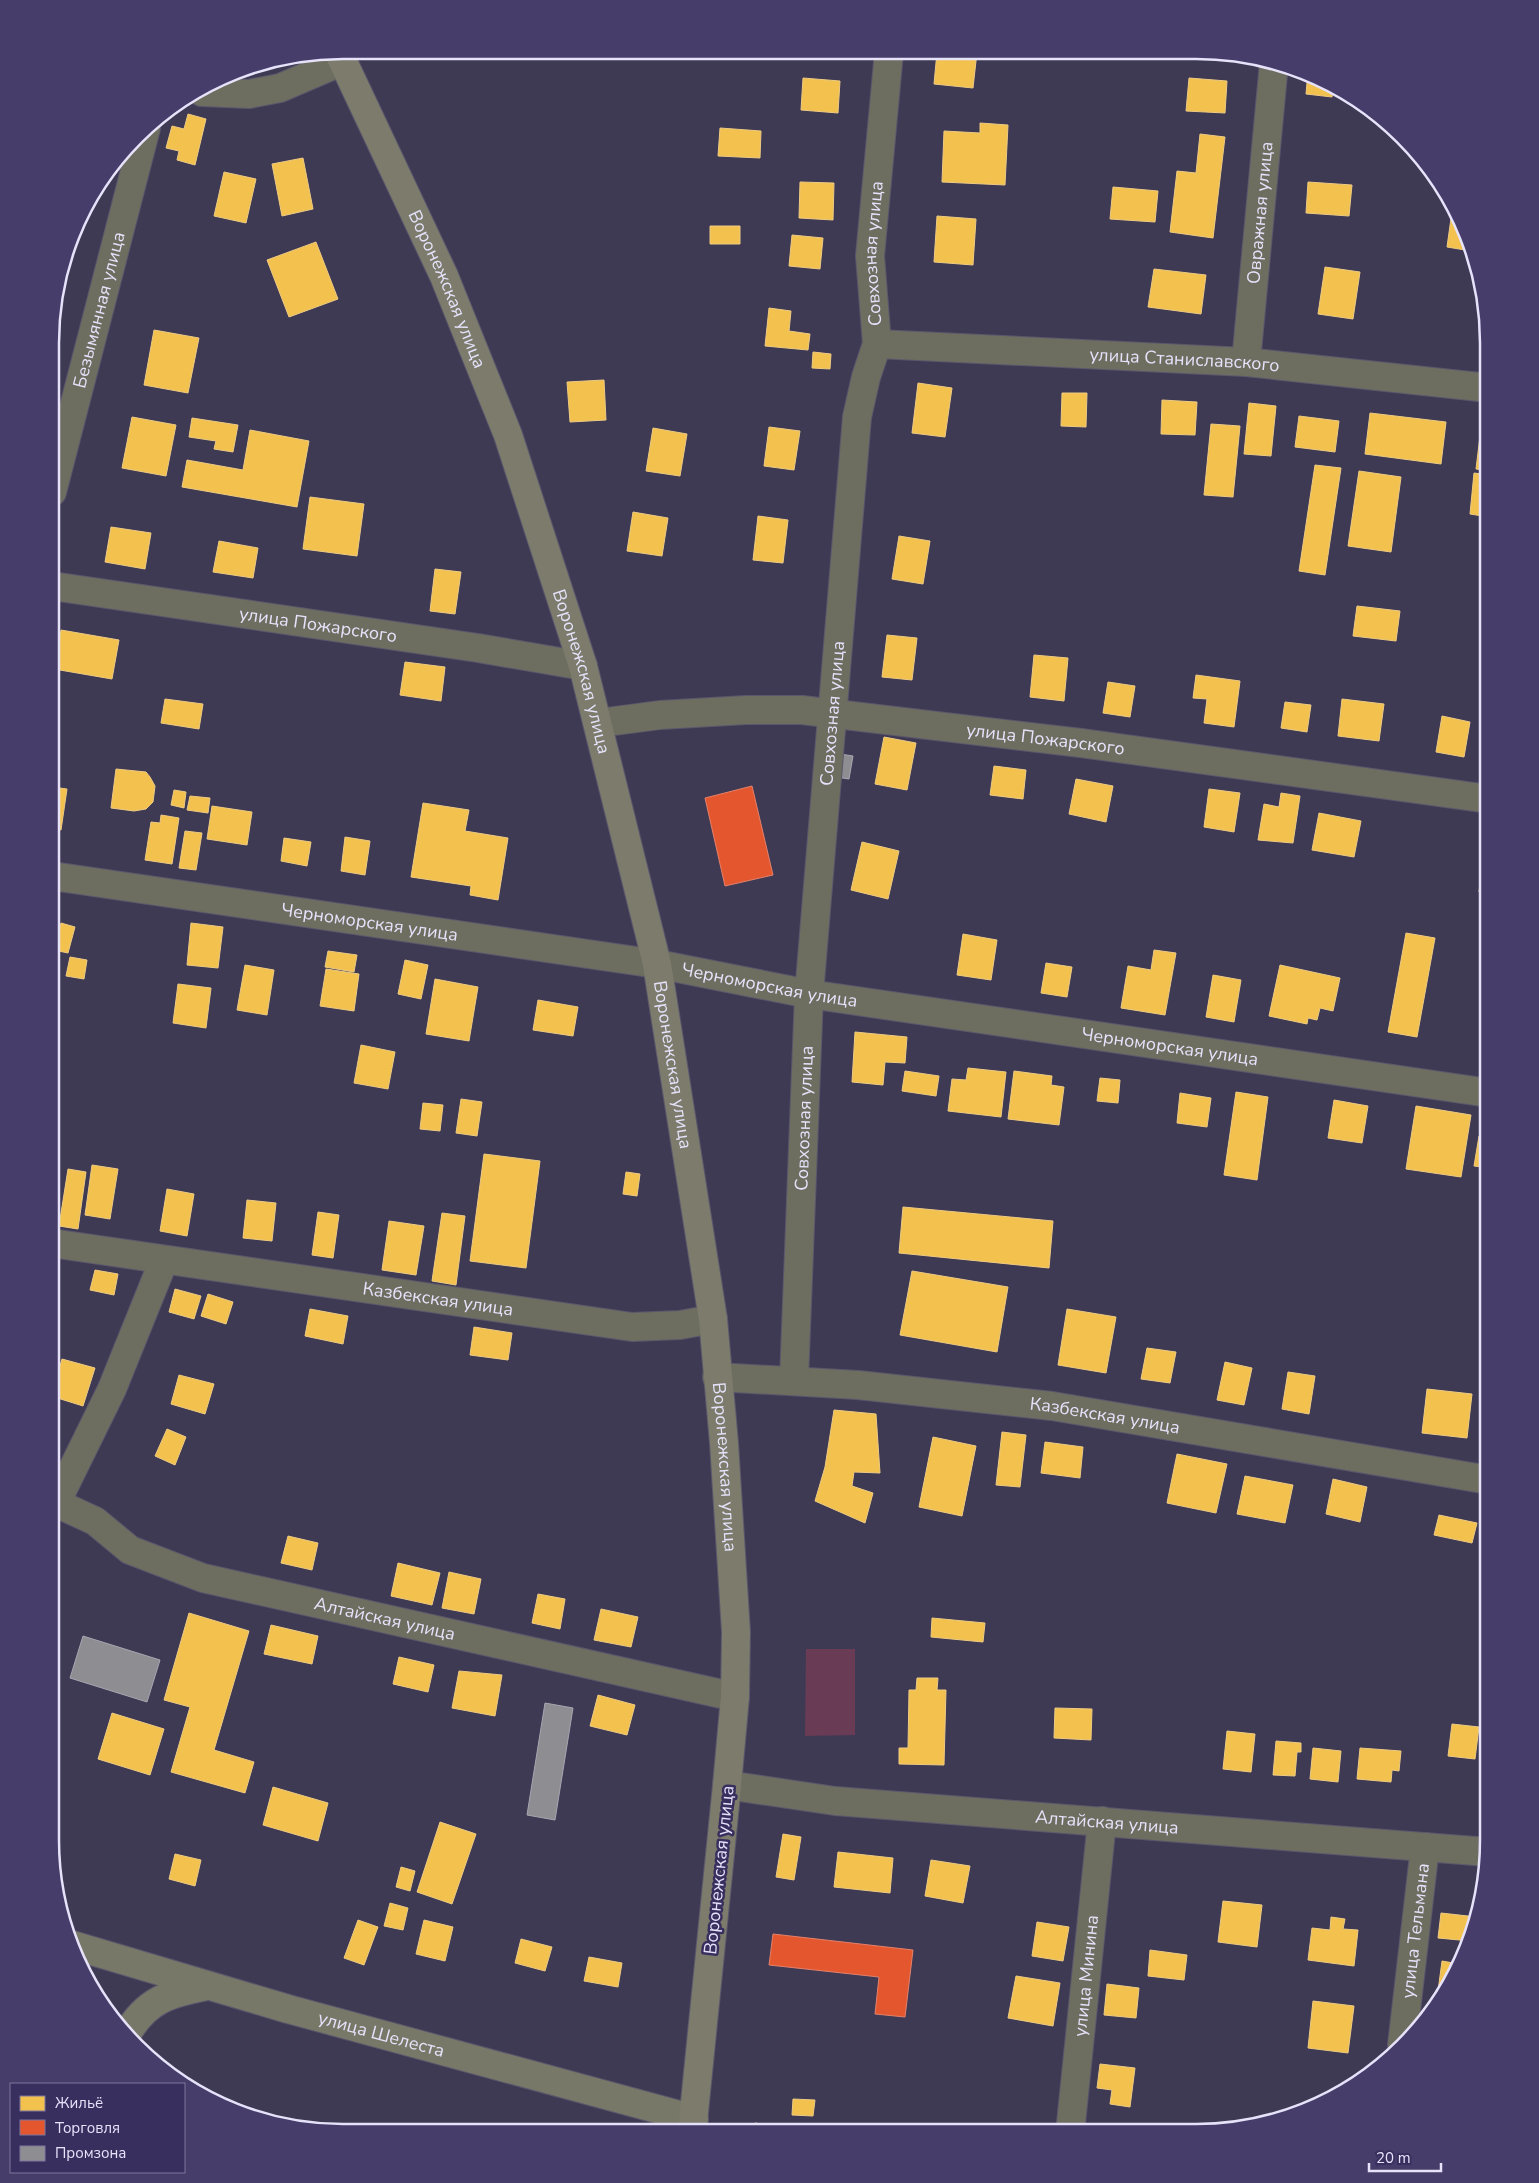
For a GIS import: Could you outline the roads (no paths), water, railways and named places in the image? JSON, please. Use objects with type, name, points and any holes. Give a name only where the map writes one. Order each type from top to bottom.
[{"type":"highway","name":"Воронежская улица","points":[[341,59],[444,276],[476,351],[508,435],[584,666],[657,964],[713,1319],[736,1632],[735,1697],[693,2124]]},
{"type":"main road","name":"улица Шелеста","points":[[80,1948],[690,2124]]},
{"type":"main road","points":[[131,2029],[138,2018],[154,2002],[176,1992],[208,1986]]},
{"type":"street","points":[[209,92],[250,94],[280,88],[334,59]]},
{"type":"street","name":"Совхозная улица","points":[[794,1380],[810,994],[857,417],[866,377],[877,344],[870,256],[888,59]]},
{"type":"street","name":"Овражная улица","points":[[1246,362],[1273,69]]},
{"type":"street","name":"Безымянная улица","points":[[59,465],[143,142]]},
{"type":"street","name":"улица Станиславского","points":[[877,344],[1246,362],[1480,387]]},
{"type":"street","name":"улица Пожарского","points":[[59,587],[478,648],[584,666]]},
{"type":"street","name":"улица Пожарского","points":[[599,723],[660,715],[746,710],[802,710],[1081,743],[1480,798]]},
{"type":"street","name":"Черноморская улица","points":[[59,877],[657,964],[810,994],[1480,1091]]},
{"type":"street","name":"Казбекская улица","points":[[59,1244],[632,1327],[680,1325],[713,1319]]},
{"type":"street","points":[[59,1491],[112,1389],[164,1260]]},
{"type":"street","name":"Казбекская улица","points":[[717,1377],[858,1385],[1052,1406],[1480,1479]]},
{"type":"street","name":"Алтайская улица","points":[[59,1506],[95,1521],[130,1550],[203,1578],[735,1697]]},
{"type":"street","name":"Алтайская улица","points":[[727,1785],[835,1801],[1480,1851]]},
{"type":"street","name":"улица Минина","points":[[1071,2124],[1102,1821]]},
{"type":"street","name":"улица Тельмана","points":[[1403,2034],[1425,1847]]}]
